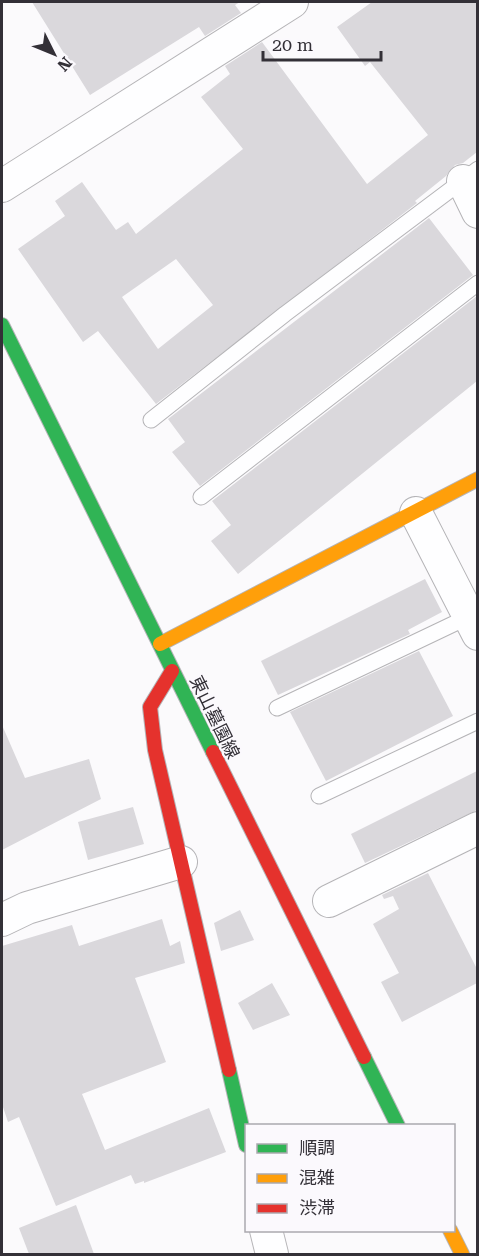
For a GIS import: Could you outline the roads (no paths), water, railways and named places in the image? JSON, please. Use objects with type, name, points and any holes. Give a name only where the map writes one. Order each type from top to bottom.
[{"type":"street","points":[[2,186],[292,2]]},
{"type":"street","points":[[470,175],[477,212]]},
{"type":"street","name":"東山墓園線","points":[[2,325],[398,1124]]},
{"type":"street","points":[[160,644],[416,513],[477,479]]},
{"type":"street","points":[[416,513],[473,626]]},
{"type":"street","points":[[172,671],[150,707],[155,750],[245,1141]]},
{"type":"street","points":[[329,902],[477,828]]},
{"type":"street","points":[[2,920],[27,908],[181,862]]},
{"type":"street","points":[[266,1232],[272,1254]]},
{"type":"street","points":[[451,1232],[462,1254]]},
{"type":"lane","points":[[151,420],[285,314],[470,175]]},
{"type":"lane","points":[[201,497],[477,283]]},
{"type":"lane","points":[[278,708],[473,626]]},
{"type":"lane","points":[[319,796],[477,721]]}]
